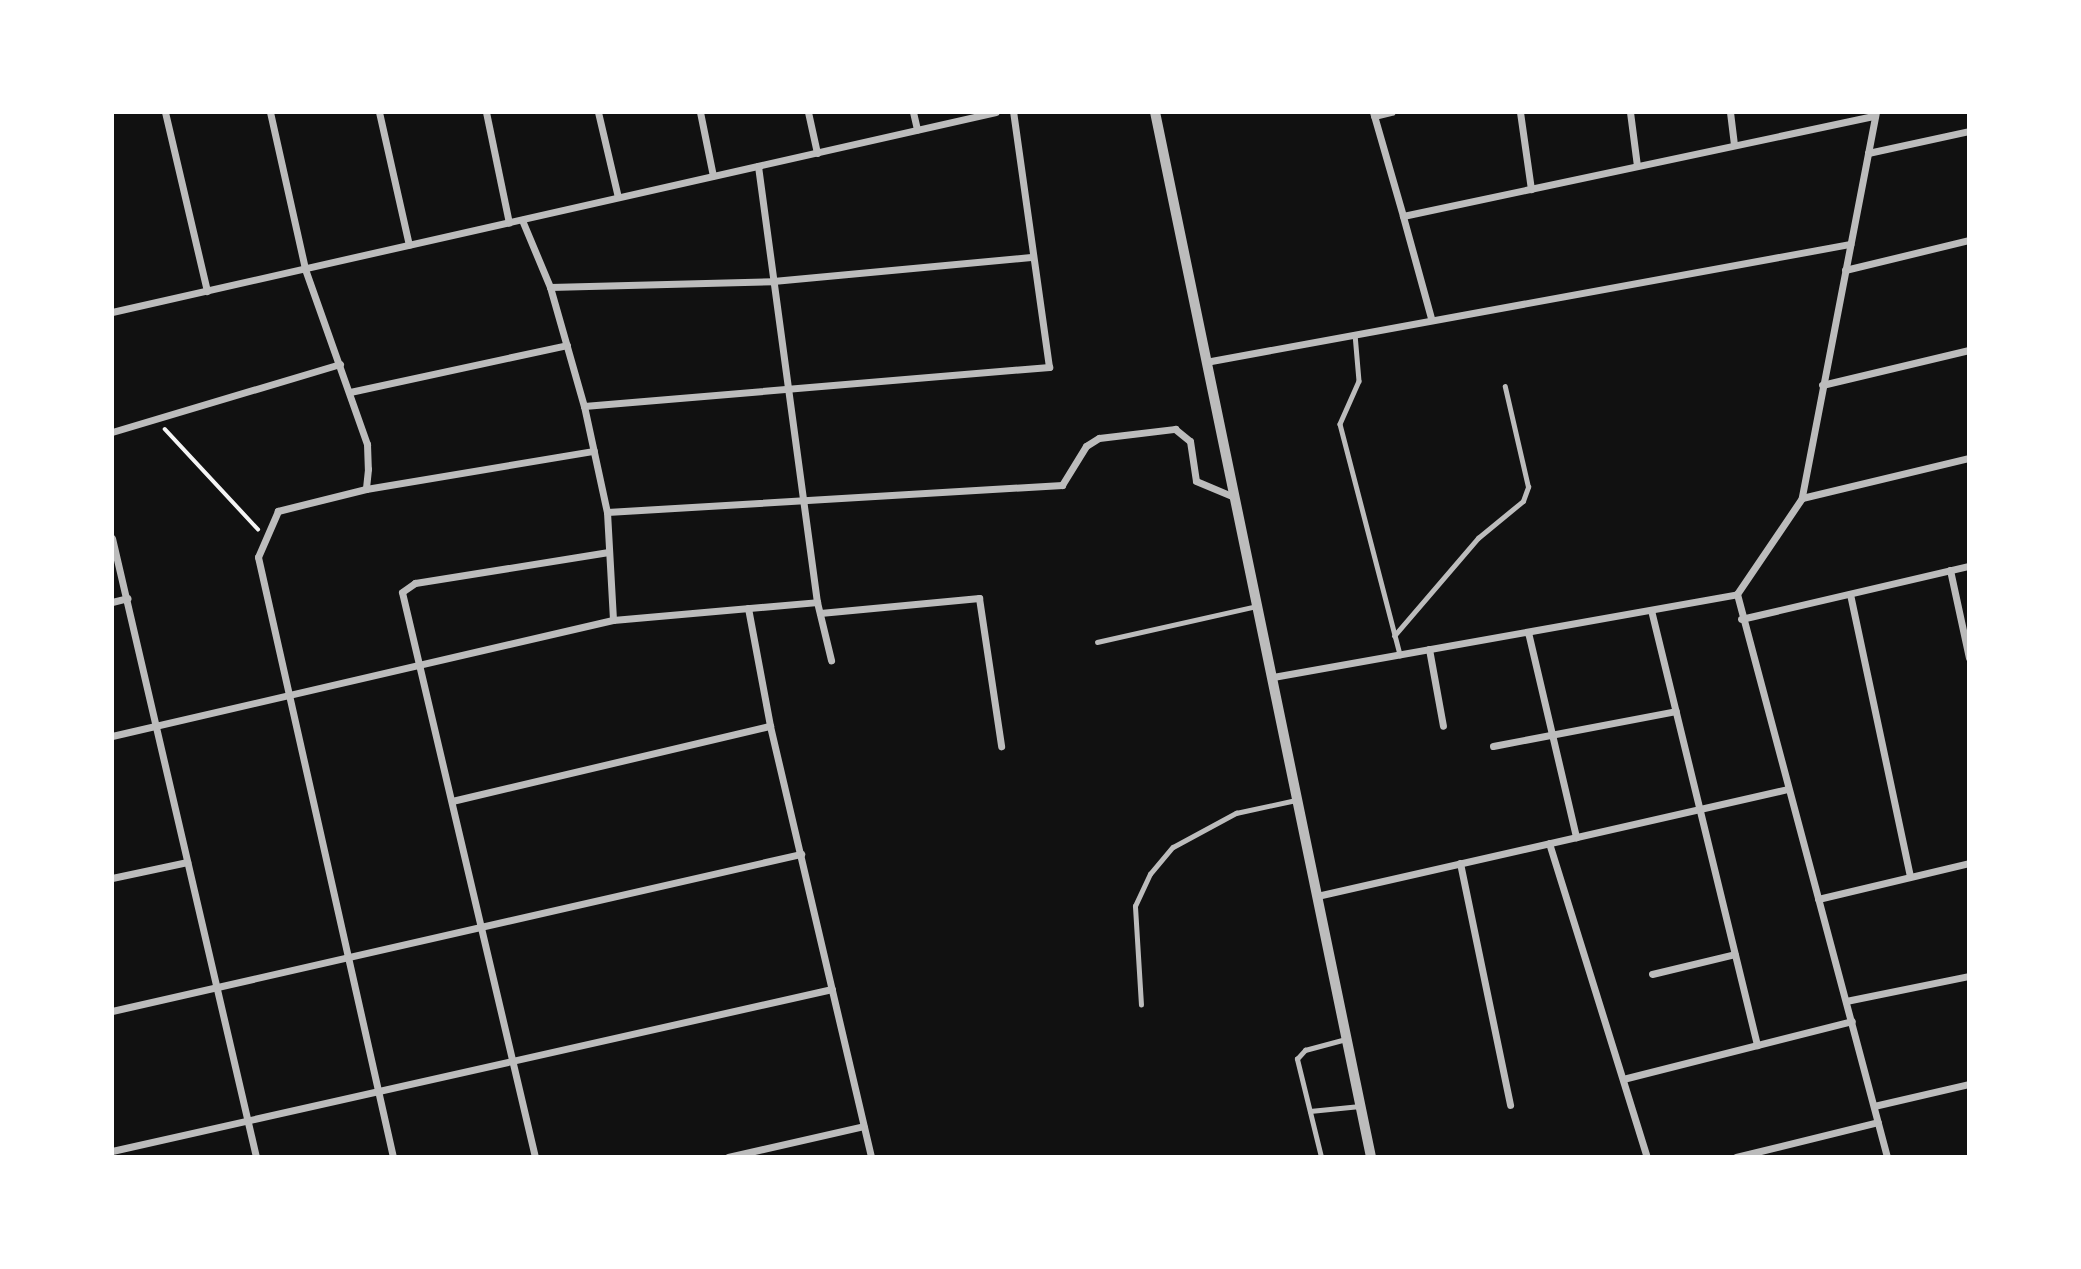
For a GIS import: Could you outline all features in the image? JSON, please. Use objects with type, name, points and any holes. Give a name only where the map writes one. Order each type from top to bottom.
[{"type":"street","points":[[165,112],[206,291]]},
{"type":"street","points":[[270,112],[305,269],[367,444],[366,489]]},
{"type":"street","points":[[379,112],[408,245]]},
{"type":"street","points":[[486,112],[509,223]]},
{"type":"street","points":[[598,112],[618,197]]},
{"type":"street","points":[[700,112],[713,176]]},
{"type":"street","points":[[808,112],[817,153]]},
{"type":"street","points":[[913,112],[917,130]]},
{"type":"street","points":[[112,312],[996,112]]},
{"type":"street","points":[[584,405],[789,391],[1049,367],[1031,257],[1013,112]]},
{"type":"street","points":[[1155,112],[1211,361],[1234,498],[1371,1157]]},
{"type":"street","points":[[1392,112],[1373,114],[1431,318]]},
{"type":"street","points":[[1520,112],[1531,189]]},
{"type":"street","points":[[1630,112],[1637,166]]},
{"type":"street","points":[[1730,112],[1734,145]]},
{"type":"street","points":[[1403,216],[1875,114],[1802,498],[1737,594],[1785,790],[1852,1021],[1887,1157]]},
{"type":"street","points":[[1868,153],[1969,131]]},
{"type":"street","points":[[758,166],[817,602],[831,660]]},
{"type":"street","points":[[522,219],[550,288],[584,405],[607,512],[612,620]]},
{"type":"street","points":[[1845,270],[1969,240]]},
{"type":"street","points":[[1211,361],[1431,318],[1850,244]]},
{"type":"street","points":[[550,288],[774,281],[1031,257]]},
{"type":"street","points":[[350,392],[567,345]]},
{"type":"street","points":[[1822,385],[1969,349]]},
{"type":"street","points":[[112,432],[340,363]]},
{"type":"street","points":[[607,512],[1062,485],[1086,446],[1099,438],[1175,429],[1190,441],[1196,481],[1234,498]]},
{"type":"street","points":[[393,1157],[351,960],[258,557],[264,535],[278,511],[366,489],[594,451]]},
{"type":"street","points":[[1802,498],[1969,458]]},
{"type":"street","points":[[112,538],[256,1157]]},
{"type":"street","points":[[535,1157],[402,593],[407,584],[609,552]]},
{"type":"street","points":[[1741,619],[1969,566]]},
{"type":"street","points":[[1950,570],[1969,658]]},
{"type":"street","points":[[1273,677],[1737,594]]},
{"type":"street","points":[[1850,594],[1910,877]]},
{"type":"street","points":[[112,602],[128,598]]},
{"type":"street","points":[[820,613],[979,598],[1001,746]]},
{"type":"street","points":[[112,736],[612,620],[817,602]]},
{"type":"street","points":[[748,608],[770,726],[872,1157]]},
{"type":"street","points":[[1651,610],[1757,1045]]},
{"type":"street","points":[[1528,632],[1576,837]]},
{"type":"street","points":[[1429,649],[1443,726]]},
{"type":"street","points":[[1493,746],[1676,711]]},
{"type":"street","points":[[452,801],[770,726]]},
{"type":"street","points":[[1317,896],[1785,790]]},
{"type":"street","points":[[1549,843],[1647,1157]]},
{"type":"street","points":[[112,1012],[351,960],[801,854]]},
{"type":"street","points":[[112,878],[187,862]]},
{"type":"street","points":[[1460,863],[1510,1105]]},
{"type":"street","points":[[1818,899],[1969,863]]},
{"type":"street","points":[[1652,974],[1735,954]]},
{"type":"street","points":[[1846,1001],[1969,976]]},
{"type":"street","points":[[112,1151],[377,1090],[514,1063],[832,989]]},
{"type":"street","points":[[1623,1079],[1852,1021]]},
{"type":"street","points":[[1874,1107],[1969,1084]]},
{"type":"street","points":[[1736,1157],[1878,1122]]},
{"type":"street","points":[[728,1157],[864,1126]]},
{"type":"lane","points":[[1354,333],[1359,381],[1340,424],[1400,655]]},
{"type":"lane","points":[[1394,636],[1478,538],[1523,501],[1528,487],[1505,387]]},
{"type":"lane","points":[[1097,642],[1258,606]]},
{"type":"lane","points":[[1142,1005],[1135,906],[1150,874],[1173,848],[1236,813],[1297,800]]},
{"type":"lane","points":[[1321,1157],[1297,1059],[1305,1050],[1347,1039]]},
{"type":"lane","points":[[1310,1111],[1361,1106]]},
{"type":"path","points":[[156,419],[264,535]]}]
